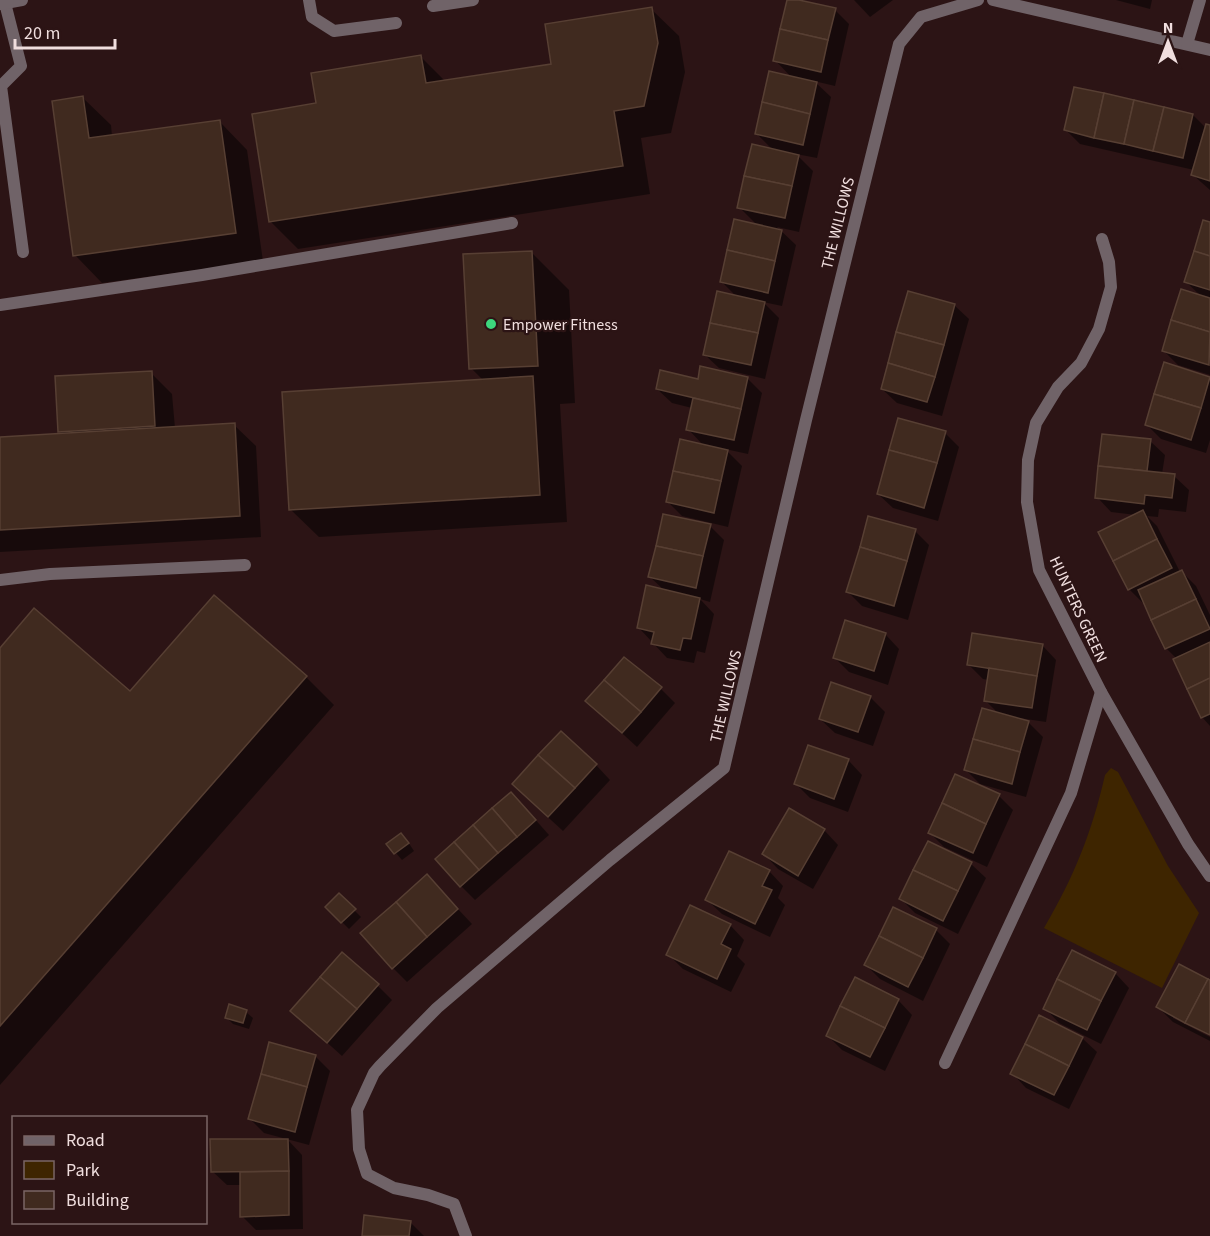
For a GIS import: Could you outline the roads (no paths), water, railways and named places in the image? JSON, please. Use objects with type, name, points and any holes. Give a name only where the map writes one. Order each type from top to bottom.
[{"type":"street","points":[[22,0],[2,4],[21,66],[1,86],[23,252]]},
{"type":"street","points":[[309,0],[312,17],[334,31],[396,23]]},
{"type":"street","points":[[433,6],[473,0]]},
{"type":"street","name":"THE WILLOWS","points":[[466,1236],[454,1204],[428,1195],[394,1188],[367,1174],[359,1149],[357,1110],[374,1073],[437,1008],[610,860],[724,768],[804,429],[899,44],[921,17],[978,0]]},
{"type":"street","points":[[993,0],[1210,50]]},
{"type":"street","points":[[1187,44],[1200,0]]},
{"type":"street","points":[[0,304],[202,275],[512,223]]},
{"type":"street","name":"HUNTERS GREEN","points":[[1102,239],[1109,262],[1111,287],[1099,329],[1082,363],[1058,387],[1036,423],[1028,460],[1027,502],[1039,570],[1101,693],[1188,844],[1210,876]]},
{"type":"street","points":[[0,580],[50,574],[245,565]]},
{"type":"street","points":[[945,1063],[1071,793],[1101,693]]},
{"type":"place","name":"Empower Fitness","points":[[491,324]]}]
